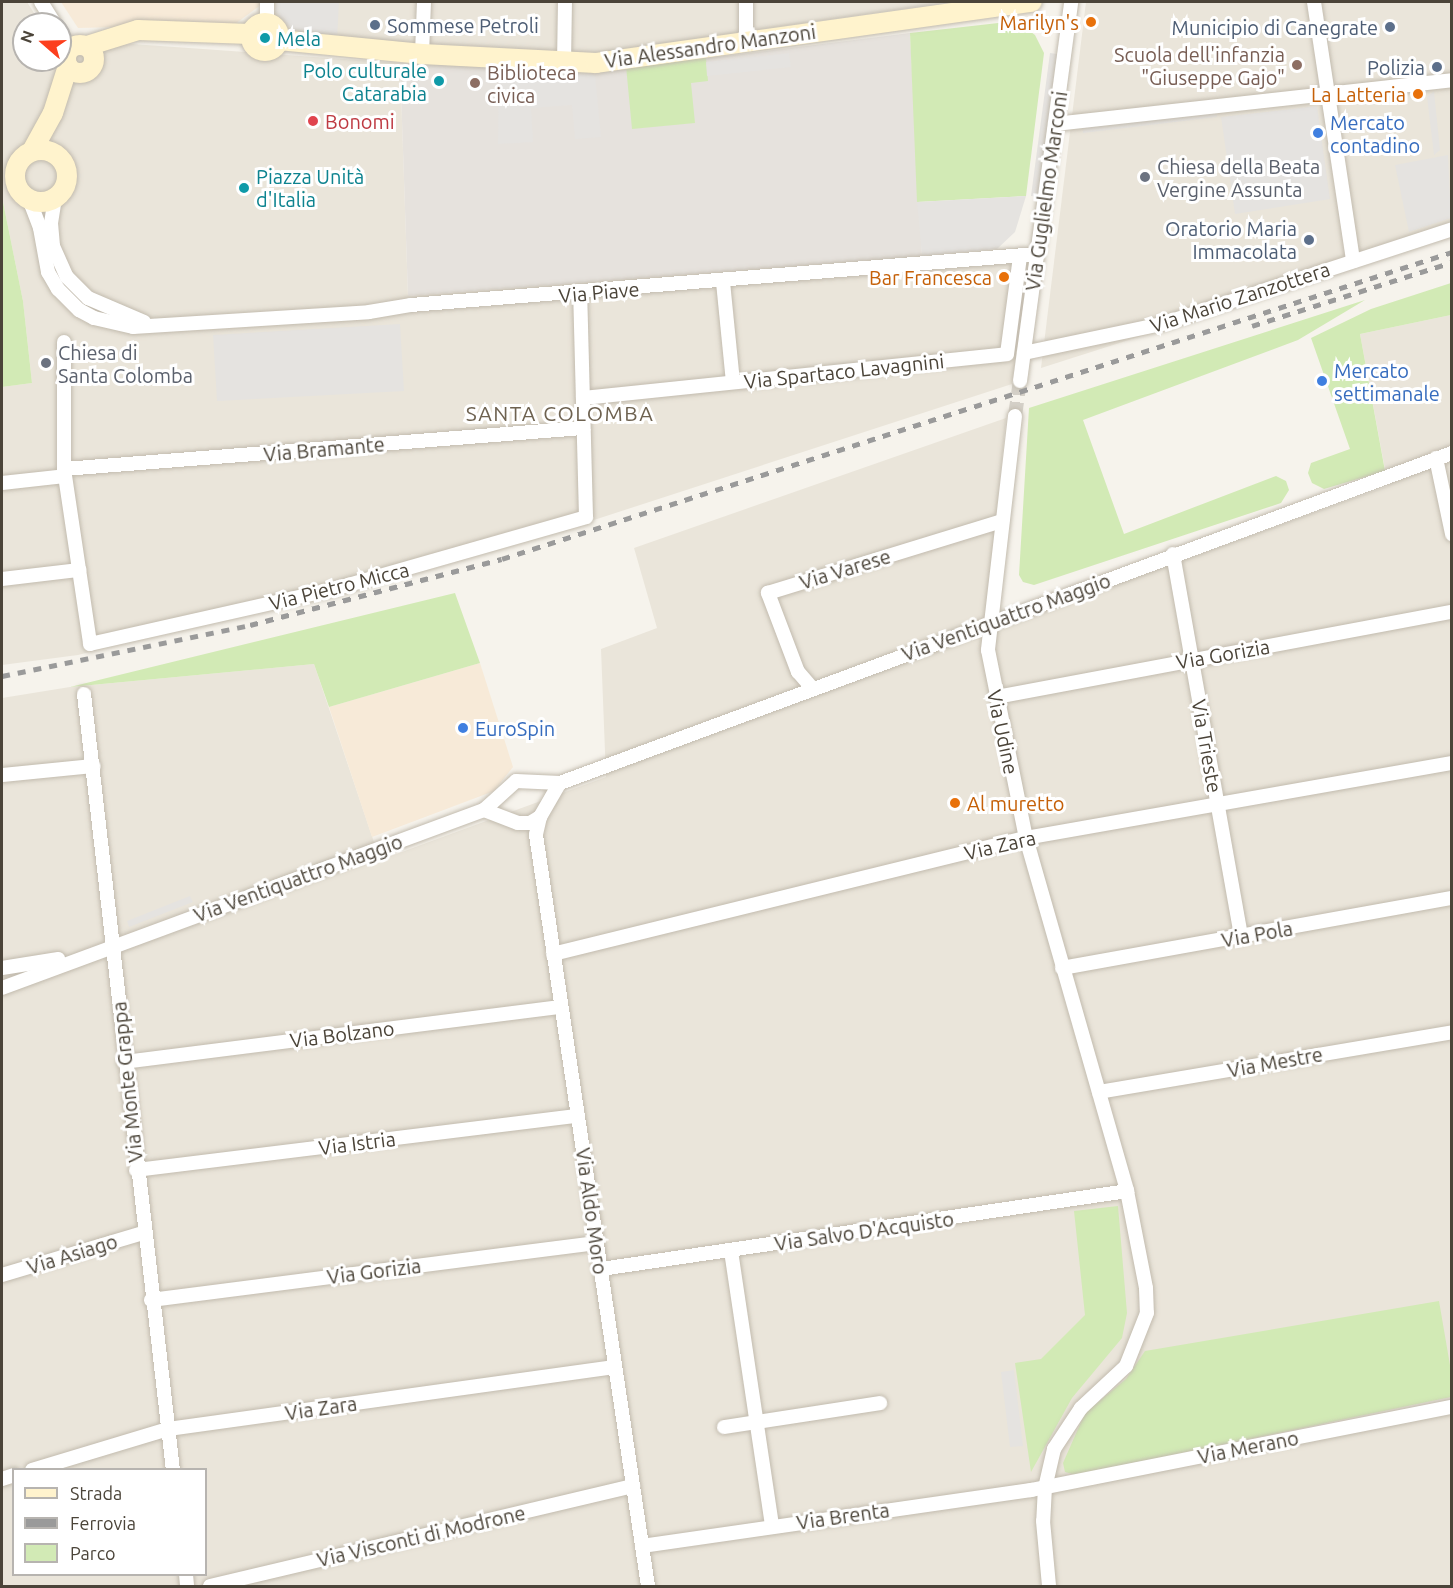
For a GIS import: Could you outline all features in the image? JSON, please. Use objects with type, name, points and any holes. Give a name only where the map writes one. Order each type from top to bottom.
[{"type":"street","points":[[267,2],[267,23]]},
{"type":"street","points":[[422,54],[424,2]]},
{"type":"street","points":[[564,64],[565,2]]},
{"type":"street","points":[[746,2],[746,39]]},
{"type":"street","name":"Via Alessandro Manzoni","points":[[250,34],[252,44],[262,52],[271,51],[279,40],[422,54],[564,64],[596,63],[746,39],[1032,2]]},
{"type":"street","name":"Via Guglielmo Marconi","points":[[1020,381],[1071,2]]},
{"type":"street","points":[[1314,2],[1326,94],[1353,261]]},
{"type":"street","points":[[25,196],[15,179],[53,112],[77,56],[138,30],[250,34],[255,27],[267,23]]},
{"type":"street","points":[[267,23],[278,31],[279,40]]},
{"type":"street","points":[[1055,124],[1452,80]]},
{"type":"street","points":[[53,112],[57,155]]},
{"type":"street","points":[[2,170],[27,155],[47,150],[57,155],[65,165],[67,181],[55,198],[39,202],[2,188]]},
{"type":"street","name":"Via Piave","points":[[25,196],[40,228],[48,272],[68,301],[94,318],[114,324],[161,326],[580,294],[1037,254]]},
{"type":"street","name":"Via Piave","points":[[55,198],[51,223],[53,246],[58,263],[78,290],[118,313],[161,326]]},
{"type":"street","name":"Via Mario Zanzottera","points":[[1024,352],[1162,324],[1452,229]]},
{"type":"street","name":"Via Spartaco Lavagnini","points":[[583,398],[1007,354],[1020,256]]},
{"type":"street","points":[[723,282],[733,382]]},
{"type":"street","points":[[580,294],[583,428]]},
{"type":"street","points":[[2,579],[79,570],[64,473],[64,342]]},
{"type":"street","points":[[989,624],[1015,416]]},
{"type":"street","name":"Via Bramante","points":[[2,483],[64,473],[583,428]]},
{"type":"street","name":"Via Pietro Micca","points":[[79,570],[90,644],[334,589],[586,517],[583,428]]},
{"type":"street","name":"Via Ventiquattro Maggio","points":[[112,946],[484,810],[506,788],[522,779],[560,783],[1173,554],[1452,453]]},
{"type":"street","points":[[1436,458],[1452,534]]},
{"type":"street","name":"Via Varese","points":[[813,689],[798,672],[768,593],[1002,521]]},
{"type":"street","name":"Via Trieste","points":[[1173,554],[1241,937]]},
{"type":"street","name":"Via Gorizia","points":[[996,698],[1452,612]]},
{"type":"street","name":"Via Udine","points":[[989,624],[988,650],[996,698],[1026,838],[1127,1191],[1146,1288],[1147,1313],[1126,1366],[1067,1425],[1054,1449],[1045,1487],[1043,1542],[1049,1587]]},
{"type":"street","name":"Via Varese","points":[[796,695],[798,672]]},
{"type":"street","name":"Via Monte Grappa","points":[[84,694],[94,766],[143,1233],[173,1468]]},
{"type":"street","name":"Via Zara","points":[[554,954],[1026,838],[1452,763]]},
{"type":"street","points":[[2,775],[94,766]]},
{"type":"street","points":[[534,782],[543,789],[546,801]]},
{"type":"street","points":[[524,824],[540,817],[546,801],[560,783]]},
{"type":"street","points":[[506,788],[502,800],[508,817]]},
{"type":"street","points":[[484,810],[524,824],[536,835]]},
{"type":"street","name":"Via Aldo Moro","points":[[540,817],[536,835],[560,1007],[648,1587]]},
{"type":"street","name":"Via Pola","points":[[1062,968],[1452,898]]},
{"type":"street","points":[[2,968],[50,962],[101,945],[112,946]]},
{"type":"street","points":[[2,988],[112,946]]},
{"type":"street","name":"Via Bolzano","points":[[124,1062],[560,1007]]},
{"type":"street","name":"Via Mestre","points":[[1099,1092],[1452,1032]]},
{"type":"street","name":"Via Istria","points":[[136,1170],[578,1116]]},
{"type":"street","name":"Via Salvo D'Acquisto","points":[[601,1269],[1127,1191]]},
{"type":"street","name":"Via Asiago","points":[[2,1275],[143,1233]]},
{"type":"street","name":"Via Gorizia","points":[[151,1300],[596,1243]]},
{"type":"street","points":[[732,1251],[772,1525]]},
{"type":"street","name":"Via Zara","points":[[39,1468],[168,1429],[615,1367]]},
{"type":"street","points":[[724,1427],[880,1403]]},
{"type":"street","name":"Via Merano","points":[[1045,1487],[1452,1407]]},
{"type":"street","name":"Via Visconti di Modrone","points":[[210,1587],[633,1486]]},
{"type":"street","name":"Via Brenta","points":[[642,1546],[772,1525],[1045,1487]]},
{"type":"shaded area","points":[[2,2],[27,2],[33,12],[12,12],[12,72],[72,72],[72,51],[132,44],[400,63],[408,296],[1032,247],[1012,384],[597,519],[78,655],[2,665],[2,387],[32,383],[23,301],[2,197]]},
{"type":"shaded area","points":[[61,2],[265,2],[235,24],[78,28],[72,19],[72,12],[68,12]]},
{"type":"shaded area","points":[[265,2],[950,2],[596,53],[289,36]]},
{"type":"shaded area","points":[[276,2],[339,2],[337,40],[298,36],[275,12]]},
{"type":"shaded area","points":[[1086,2],[1451,2],[1451,237],[1041,368]]},
{"type":"shaded area","points":[[910,33],[922,256],[408,296],[400,63],[596,72]]},
{"type":"shaded area","points":[[789,53],[791,67],[707,76],[706,62]]},
{"type":"shaded area","points":[[1050,53],[1064,55],[1045,198],[1031,196]]},
{"type":"shaded area","points":[[499,70],[595,75],[601,137],[575,139],[572,105],[531,108],[533,142],[498,144]]},
{"type":"shaded area","points":[[1434,91],[1440,150],[1434,155],[1427,97]]},
{"type":"shaded area","points":[[1317,106],[1330,199],[1235,214],[1221,117]]},
{"type":"shaded area","points":[[1216,109],[1217,117],[1083,133],[1082,125]]},
{"type":"shaded area","points":[[1448,155],[1451,218],[1409,232],[1395,165]]},
{"type":"shaded area","points":[[1026,196],[1015,232],[997,249],[922,256],[917,202]]},
{"type":"shaded area","points":[[1451,315],[1451,1586],[2,1586],[2,698],[70,687],[314,664],[380,860],[606,777],[601,649],[657,628],[634,548],[1006,418],[985,632],[1388,486],[1360,334]]},
{"type":"shaded area","points":[[400,324],[404,391],[217,401],[213,335]]},
{"type":"shaded area","points":[[480,663],[513,767],[494,791],[372,837],[329,707]]},
{"type":"shaded area","points":[[190,896],[193,902],[129,927],[127,921]]},
{"type":"shaded area","points":[[1014,1370],[1023,1446],[1010,1447],[1001,1372]]},
{"type":"green space","points":[[1016,21],[1035,35],[1044,53],[1026,196],[917,202],[910,33]]},
{"type":"green space","points":[[706,58],[708,81],[691,83],[695,123],[632,129],[626,66]]},
{"type":"green space","points":[[2,197],[23,301],[32,383],[2,387]]},
{"type":"green space","points":[[1451,283],[1451,315],[1360,334],[1385,471],[1324,489],[1312,483],[1308,473],[1311,463],[1350,449],[1311,338],[1371,309]]},
{"type":"green space","points":[[1365,300],[1298,340],[1083,420],[1124,534],[1276,476],[1286,481],[1289,490],[1281,503],[1034,585],[1023,582],[1019,575],[1029,408]]},
{"type":"green space","points":[[455,593],[480,663],[329,707],[314,664],[70,687]]},
{"type":"green space","points":[[1118,1206],[1127,1313],[1122,1338],[1072,1398],[1031,1472],[1015,1363],[1041,1359],[1085,1315],[1074,1211]]},
{"type":"green space","points":[[1439,1301],[1451,1371],[1451,1397],[1076,1475],[1065,1472],[1063,1463],[1085,1413],[1126,1379],[1145,1351]]},
{"type":"tunnel","points":[[1015,416],[1020,381]]},
{"type":"railway","points":[[2,676],[250,625],[502,559],[1452,252]]},
{"type":"railway","points":[[1252,326],[1452,262]]},
{"type":"place","name":"Marilyn's","points":[[1091,22]]},
{"type":"place","name":"Sommese Petroli","points":[[375,25]]},
{"type":"place","name":"Municipio di Canegrate","points":[[1390,27]]},
{"type":"place","name":"Mela","points":[[265,38]]},
{"type":"place","name":"Scuola dell'infanzia \"Giuseppe Gajo\"","points":[[1297,65]]},
{"type":"place","name":"Polizia","points":[[1437,67]]},
{"type":"place","name":"Polo culturale Catarabia","points":[[439,81]]},
{"type":"place","name":"Biblioteca civica","points":[[475,83]]},
{"type":"place","name":"La Latteria","points":[[1418,94]]},
{"type":"place","name":"Bonomi","points":[[313,121]]},
{"type":"place","name":"Mercato contadino","points":[[1318,133]]},
{"type":"place","name":"Chiesa della Beata Vergine Assunta","points":[[1145,177]]},
{"type":"place","name":"Piazza Unità d'Italia","points":[[244,188]]},
{"type":"place","name":"Oratorio Maria Immacolata","points":[[1309,240]]},
{"type":"place","name":"Bar Francesca","points":[[1004,277]]},
{"type":"place","name":"Chiesa di Santa Colomba","points":[[46,363]]},
{"type":"place","name":"Mercato settimanale","points":[[1322,381]]},
{"type":"place","name":"EuroSpin","points":[[463,728]]},
{"type":"place","name":"Al muretto","points":[[955,803]]},
{"type":"district","name":"SANTA COLOMBA","points":[[560,413]]}]
